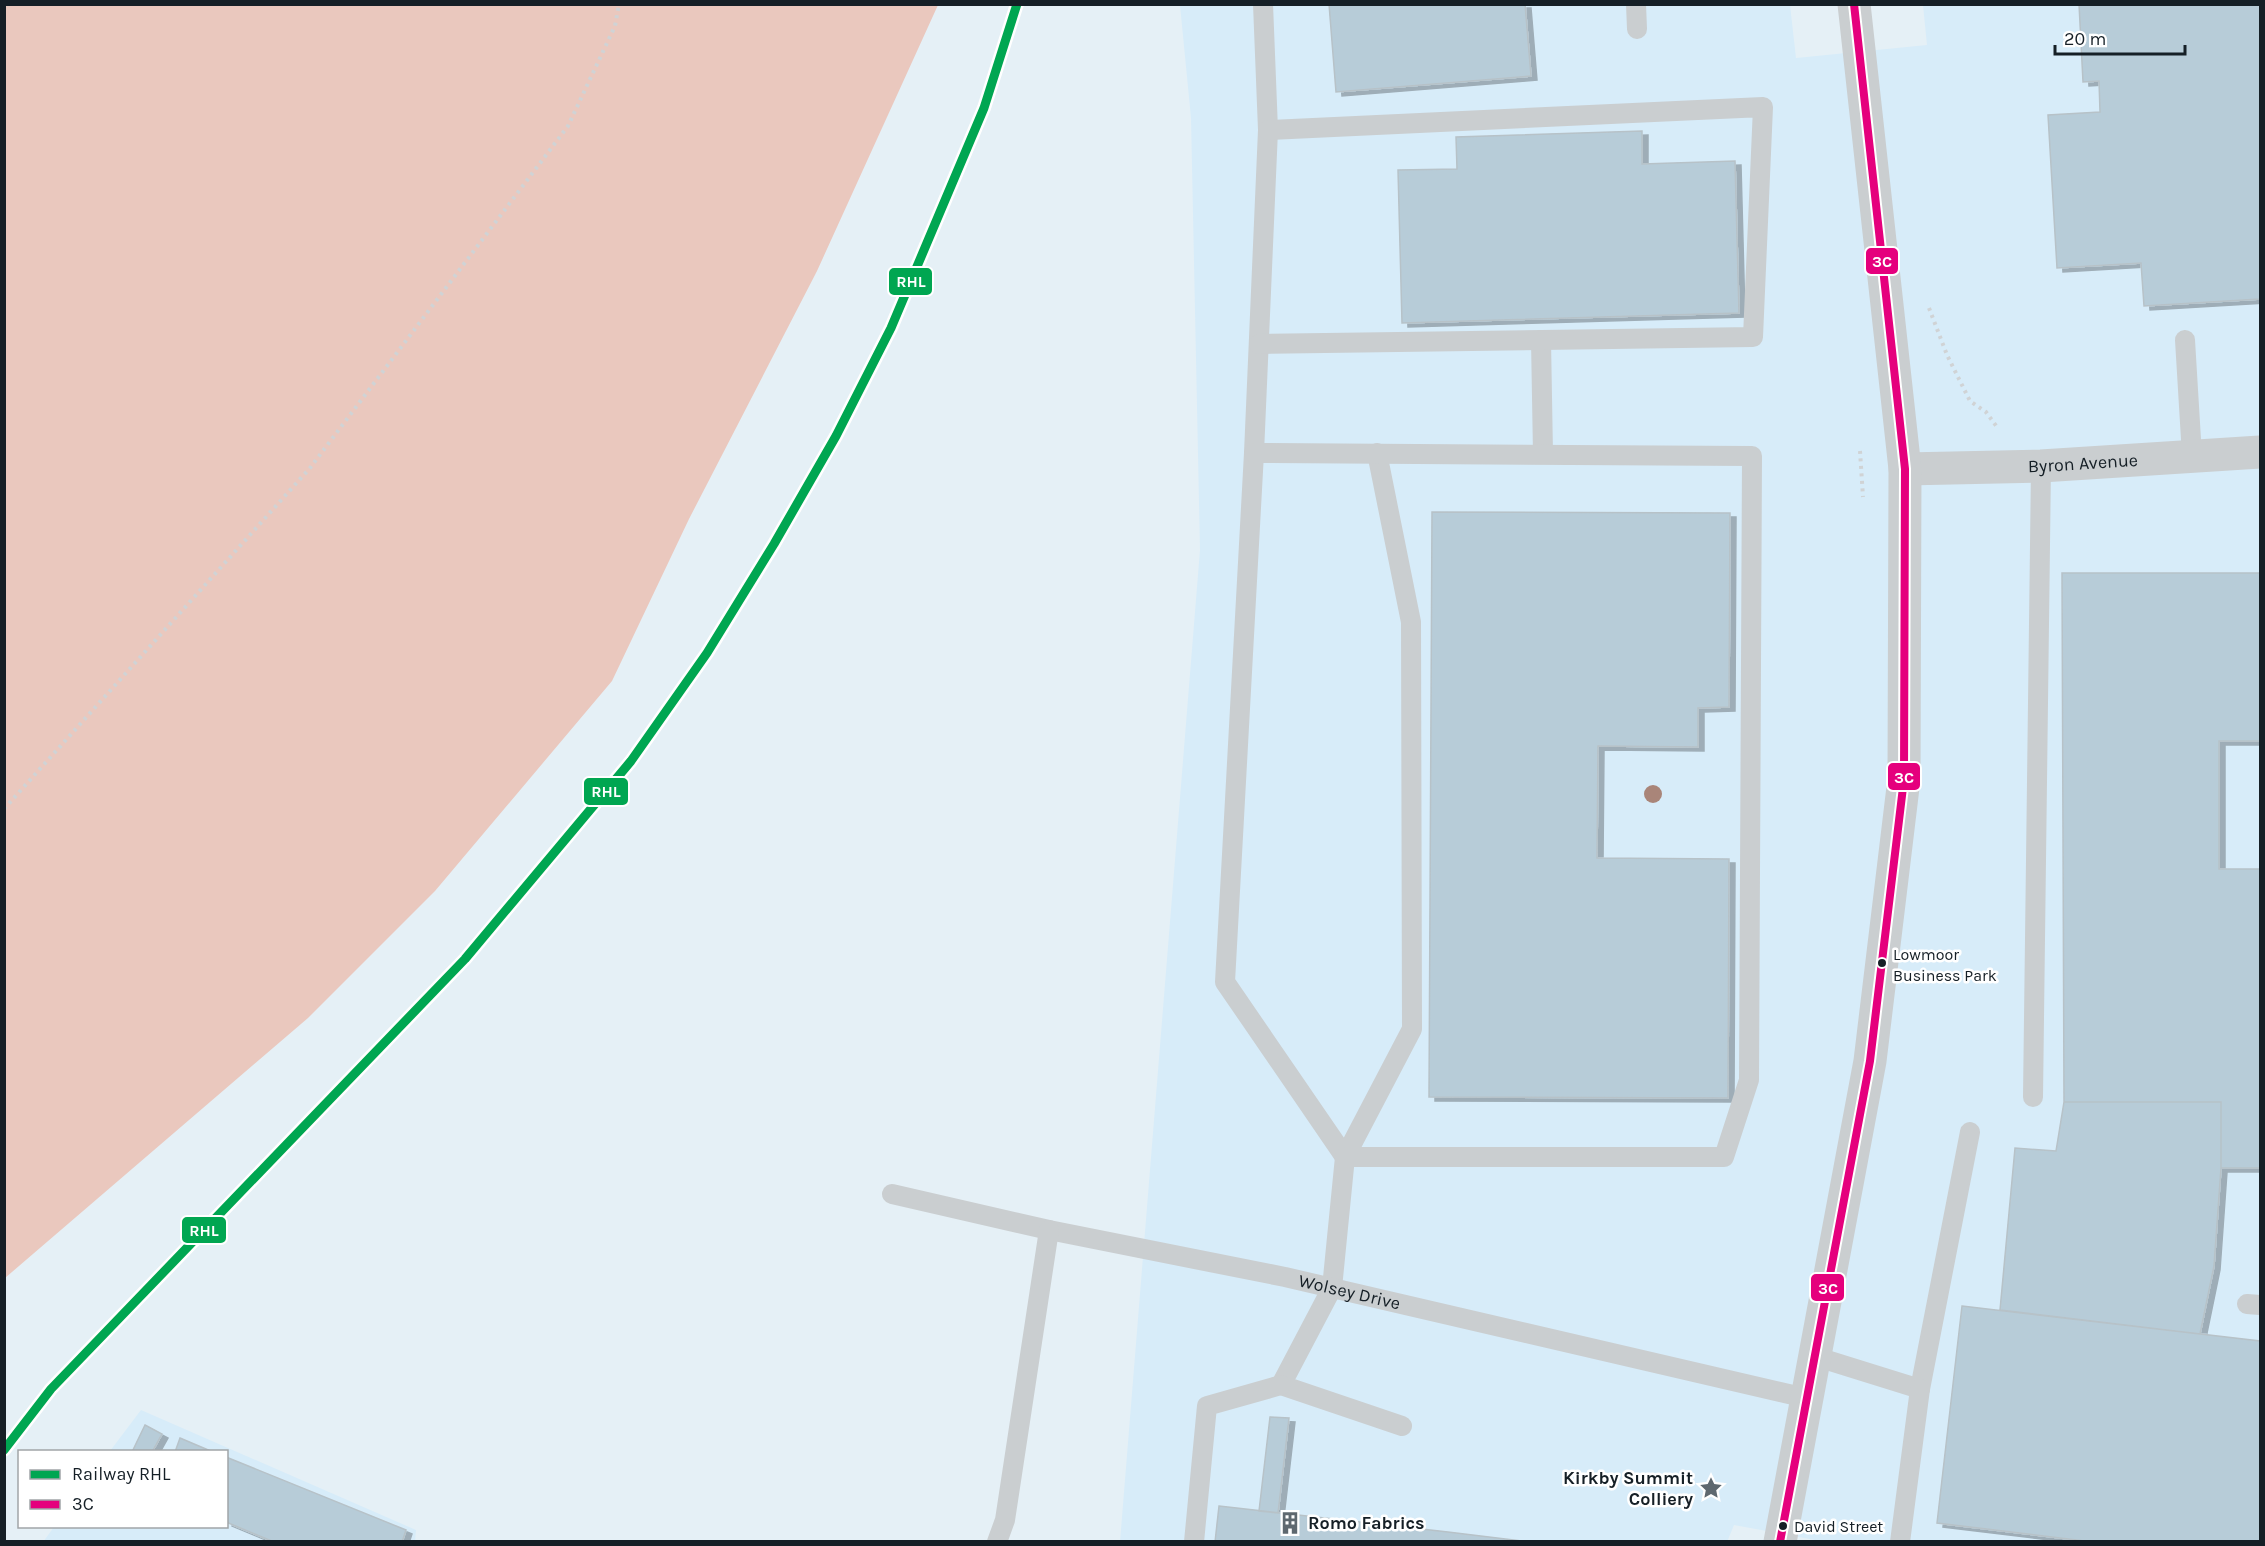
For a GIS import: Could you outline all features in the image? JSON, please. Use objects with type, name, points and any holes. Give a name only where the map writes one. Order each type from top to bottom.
[{"type":"main road","points":[[1780,1542],[1870,1061],[1904,779],[1905,469],[1854,4]]},
{"type":"main road","name":"Byron Avenue","points":[[1905,469],[2033,466],[2260,452]]},
{"type":"lane","points":[[1263,4],[1268,130],[1254,453],[1225,982],[1345,1157]]},
{"type":"lane","points":[[1636,4],[1637,28]]},
{"type":"lane","points":[[1259,344],[1753,337],[1763,107],[1268,130]]},
{"type":"lane","points":[[1540,340],[1543,454]]},
{"type":"lane","points":[[2185,340],[2192,456]]},
{"type":"lane","points":[[1254,453],[1752,456],[1749,1080],[1724,1157],[1345,1157]]},
{"type":"lane","points":[[1281,1385],[1332,1288],[1345,1157],[1412,1029],[1411,622],[1377,453]]},
{"type":"lane","points":[[2033,466],[2033,1097]]},
{"type":"lane","points":[[1900,1542],[1920,1389],[1970,1132]]},
{"type":"lane","name":"Wolsey Drive","points":[[892,1194],[1049,1230],[1332,1288],[1806,1398]]},
{"type":"lane","points":[[996,1542],[1005,1520],[1049,1230]]},
{"type":"lane","points":[[1814,1356],[1920,1389]]},
{"type":"lane","points":[[1194,1542],[1207,1406],[1281,1385],[1402,1426]]},
{"type":"path","points":[[4,809],[310,468],[568,126],[615,26],[620,4]]},
{"type":"path","points":[[1927,302],[1947,356],[1970,401],[1986,412],[2033,466]]},
{"type":"path","points":[[1860,446],[1863,505]]},
{"type":"shaded area","points":[[5,4],[938,5],[817,271],[689,519],[612,681],[435,891],[308,1018],[5,1278]]},
{"type":"shaded area","points":[[1180,5],[1790,5],[1796,58],[1927,45],[1923,5],[2260,5],[2260,1541],[1826,1542],[1734,1525],[1727,1542],[1120,1542],[1200,550],[1191,118]]},
{"type":"shaded area","points":[[141,1410],[416,1530],[415,1542],[43,1542],[53,1528],[228,1528],[228,1450],[111,1450]]},
{"type":"building","points":[[1329,4],[1525,4],[1531,76],[1336,92]]},
{"type":"building","points":[[2079,4],[2260,4],[2260,299],[2144,306],[2141,263],[2057,268],[2048,115],[2100,112],[2099,81],[2083,82]]},
{"type":"building","points":[[1642,131],[1642,164],[1735,161],[1739,313],[1402,323],[1398,170],[1457,169],[1456,137]]},
{"type":"building","points":[[1432,512],[1730,513],[1729,707],[1698,708],[1698,747],[1598,746],[1597,858],[1729,859],[1728,1098],[1429,1097]]},
{"type":"building","points":[[2062,573],[2260,573],[2260,741],[2219,741],[2219,869],[2260,869],[2260,1168],[2221,1168],[2221,1102],[2064,1102]]},
{"type":"building","points":[[2064,1102],[2221,1102],[2221,1168],[2214,1266],[2200,1334],[2000,1310],[2015,1148],[2056,1151]]},
{"type":"building","points":[[1962,1306],[2260,1341],[2260,1542],[2093,1542],[1937,1523]]},
{"type":"building","points":[[1270,1417],[1289,1418],[1278,1513],[1259,1511]]},
{"type":"building","points":[[145,1425],[162,1434],[153,1450],[133,1450]]},
{"type":"building","points":[[180,1438],[208,1450],[176,1450]]},
{"type":"building","points":[[228,1458],[406,1530],[402,1542],[274,1542],[228,1523]]},
{"type":"building","name":"Romo Fabrics","points":[[1219,1506],[1448,1532],[1531,1542],[1215,1542]]},
{"type":"rail line","name":"RHL","points":[[4,1450],[51,1389],[465,959],[631,761],[707,653],[774,544],[836,436],[891,328],[984,108],[1017,4]]},
{"type":"transit line","name":"3C","points":[[1780,1542],[1870,1061],[1904,779],[1905,469],[1854,4]]},
{"type":"place","name":"Lowmoor Business Park","points":[[1882,963]]},
{"type":"place","name":"Kirkby Summit Colliery","points":[[1711,1488]]},
{"type":"place","name":"Romo Fabrics","points":[[1290,1523]]},
{"type":"place","name":"David Street","points":[[1783,1526]]}]
